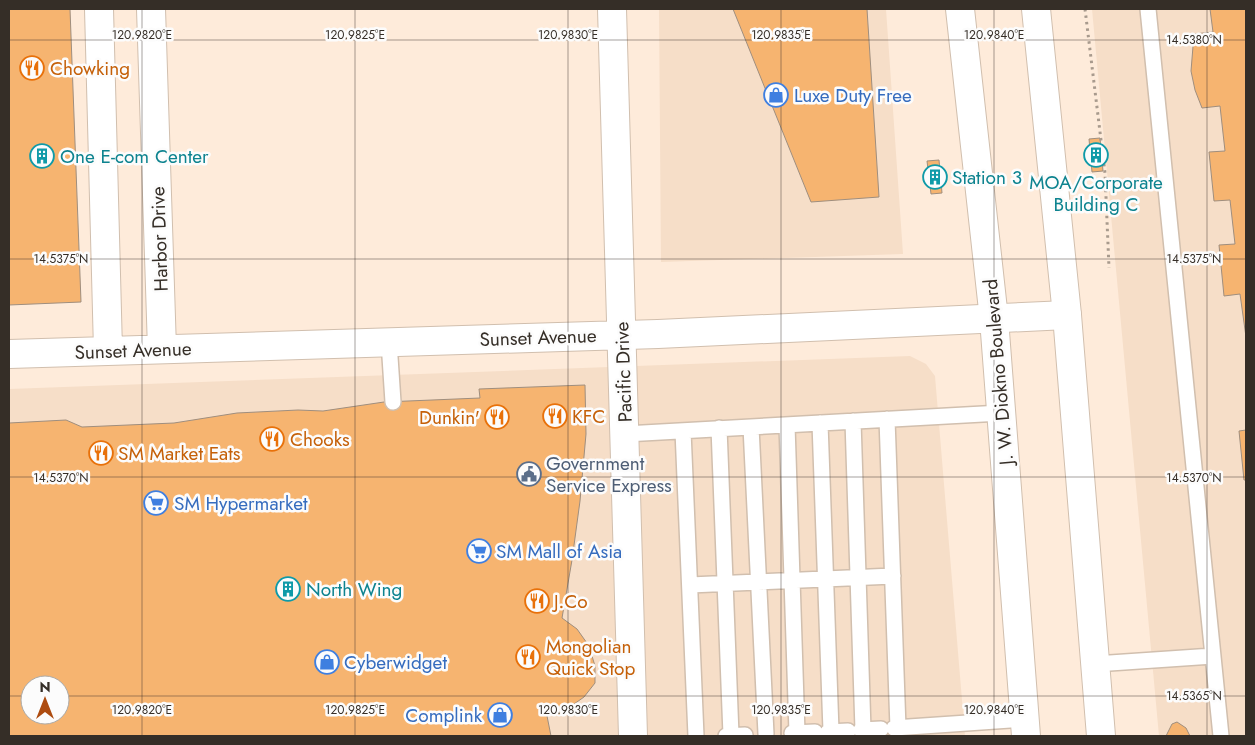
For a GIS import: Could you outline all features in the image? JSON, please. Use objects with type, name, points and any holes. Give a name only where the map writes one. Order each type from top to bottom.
[{"type":"street","points":[[99,9],[108,350]]},
{"type":"street","name":"Harbor Drive","points":[[151,9],[162,349]]},
{"type":"street","name":"Pacific Drive","points":[[612,9],[633,736]]},
{"type":"street","name":"J. W. Diokno Boulevard","points":[[960,9],[994,318],[1026,728]]},
{"type":"street","points":[[1036,9],[1067,316],[1101,736]]},
{"type":"street","name":"Sunset Avenue","points":[[9,354],[622,335],[1067,316]]},
{"type":"lane","points":[[1148,9],[1221,736]]},
{"type":"lane","points":[[389,342],[394,402]]},
{"type":"lane","points":[[625,434],[1001,413]]},
{"type":"lane","points":[[887,419],[893,576],[891,729]]},
{"type":"lane","points":[[853,421],[858,578],[857,730]]},
{"type":"lane","points":[[820,423],[825,579],[824,732]]},
{"type":"lane","points":[[762,734],[793,581],[787,425]]},
{"type":"lane","points":[[751,427],[759,582],[762,734]]},
{"type":"lane","points":[[719,428],[726,584],[762,734]]},
{"type":"lane","points":[[683,430],[696,736]]},
{"type":"lane","points":[[690,585],[893,576]]},
{"type":"lane","points":[[1095,664],[1213,656]]},
{"type":"lane","points":[[762,734],[891,729],[1026,728]]},
{"type":"path","points":[[1085,9],[1102,146],[1109,268]]},
{"type":"shaded area","name":"Luxe Duty Free","points":[[659,9],[886,9],[903,254],[661,262]]},
{"type":"shaded area","points":[[1092,9],[1246,9],[1246,736],[1159,736]]},
{"type":"shaded area","name":"SM Mall of Asia","points":[[910,356],[926,364],[935,376],[965,736],[9,736],[9,389]]},
{"type":"building","name":"One E-com Center","points":[[9,9],[70,9],[81,302],[9,305]]},
{"type":"building","points":[[733,9],[867,9],[879,197],[811,202]]},
{"type":"building","points":[[1210,9],[1246,9],[1246,337],[1240,294],[1224,296],[1219,245],[1235,244],[1230,200],[1214,201],[1209,152],[1225,151],[1220,106],[1202,108],[1195,90],[1191,71],[1194,34],[1213,32]]},
{"type":"building","name":"MOA/Corporate Building C","points":[[1100,138],[1103,171],[1092,172],[1089,139]]},
{"type":"building","name":"Station 3","points":[[939,160],[942,193],[931,194],[927,161]]},
{"type":"building","name":"North Wing","points":[[585,385],[586,434],[580,501],[562,618],[577,629],[589,646],[595,666],[595,683],[584,697],[567,709],[547,716],[551,736],[9,736],[9,423],[66,420],[82,427],[174,423],[237,413],[298,410],[323,411],[384,402],[480,398],[479,389]]},
{"type":"building","points":[[1246,430],[1246,480],[1244,480],[1239,431]]},
{"type":"building","points":[[1177,722],[1186,728],[1190,736],[1166,736],[1172,724]]},
{"type":"place","name":"Chowking","points":[[32,68]]},
{"type":"place","name":"Luxe Duty Free","points":[[776,95]]},
{"type":"place","name":"MOA/Corporate Building C","points":[[1096,155]]},
{"type":"place","name":"One E-com Center","points":[[42,156]]},
{"type":"place","name":"Station 3","points":[[935,177]]},
{"type":"place","name":"KFC","points":[[555,416]]},
{"type":"place","name":"Dunkin'","points":[[497,417]]},
{"type":"place","name":"Chooks","points":[[272,439]]},
{"type":"place","name":"SM Market Eats","points":[[101,453]]},
{"type":"place","name":"Government Service Express","points":[[529,474]]},
{"type":"place","name":"SM Hypermarket","points":[[156,503]]},
{"type":"place","name":"SM Mall of Asia","points":[[479,551]]},
{"type":"place","name":"North Wing","points":[[288,589]]},
{"type":"place","name":"J.Co","points":[[537,601]]},
{"type":"place","name":"Mongolian Quick Stop","points":[[528,657]]},
{"type":"place","name":"Cyberwidget","points":[[327,662]]},
{"type":"place","name":"Complink","points":[[500,715]]}]
